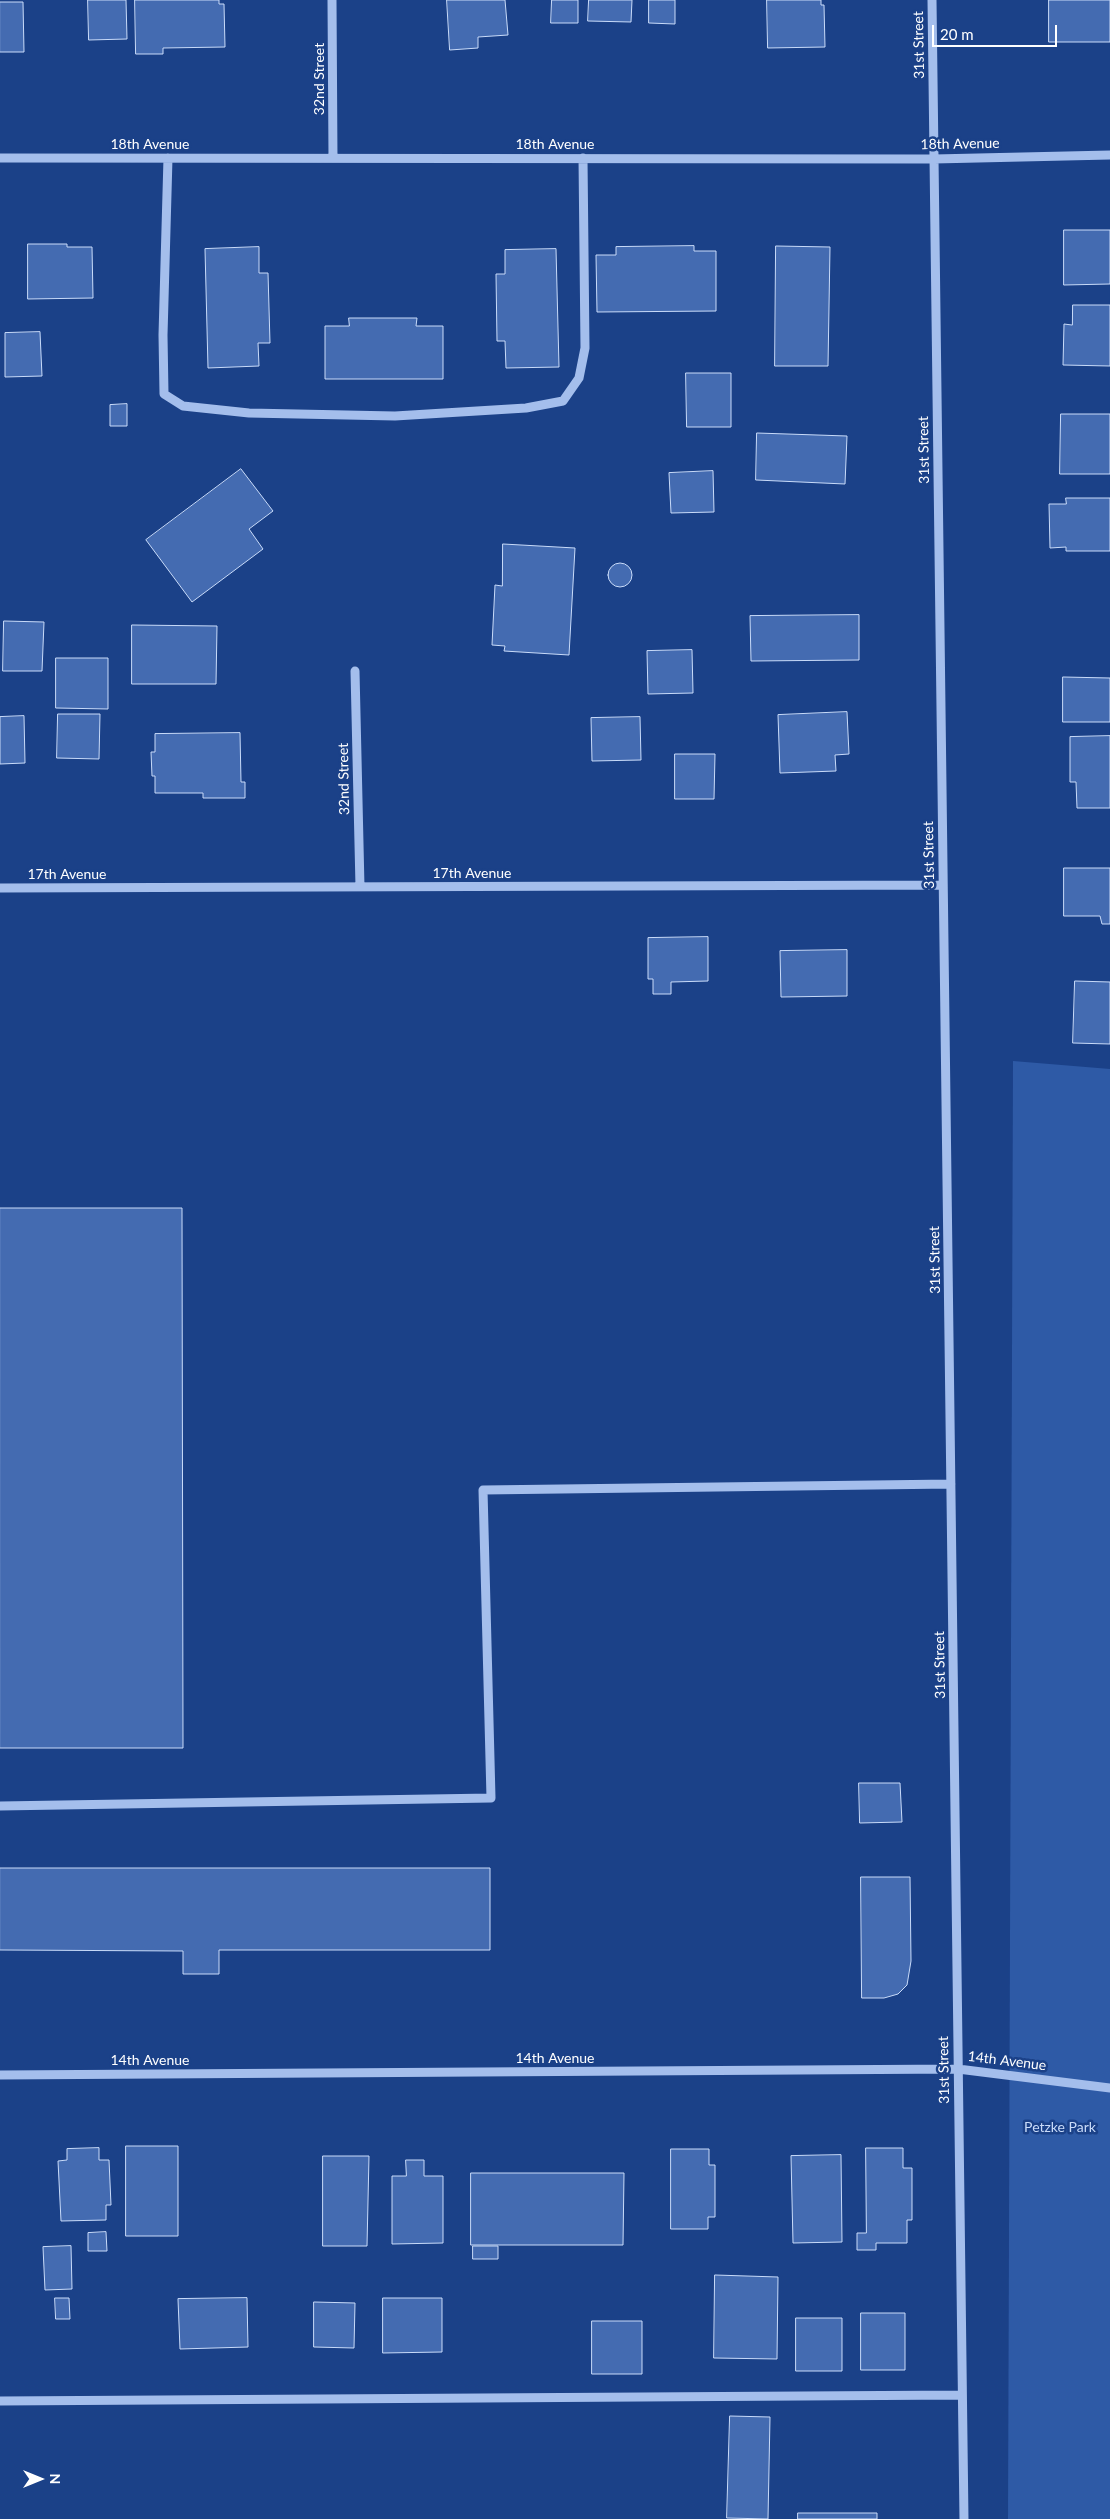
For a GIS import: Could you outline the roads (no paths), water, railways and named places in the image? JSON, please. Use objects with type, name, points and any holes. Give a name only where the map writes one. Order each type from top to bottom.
[{"type":"street","name":"32nd Street","points":[[332,0],[333,158]]},
{"type":"street","name":"31st Street","points":[[932,0],[964,2519]]},
{"type":"street","name":"18th Avenue","points":[[0,158],[934,159],[1110,155]]},
{"type":"street","points":[[168,158],[163,335],[164,394],[183,406],[249,414],[394,416],[526,408],[563,401],[579,378],[585,348],[583,158]]},
{"type":"street","name":"32nd Street","points":[[355,671],[360,887]]},
{"type":"street","name":"17th Avenue","points":[[0,888],[944,885]]},
{"type":"street","points":[[0,1806],[491,1798],[483,1490],[951,1484]]},
{"type":"street","name":"14th Avenue","points":[[0,2075],[958,2069],[1110,2088]]},
{"type":"street","points":[[0,2401],[962,2395]]},
{"type":"park label","name":"Petzke Park","points":[[1060,2127]]}]
